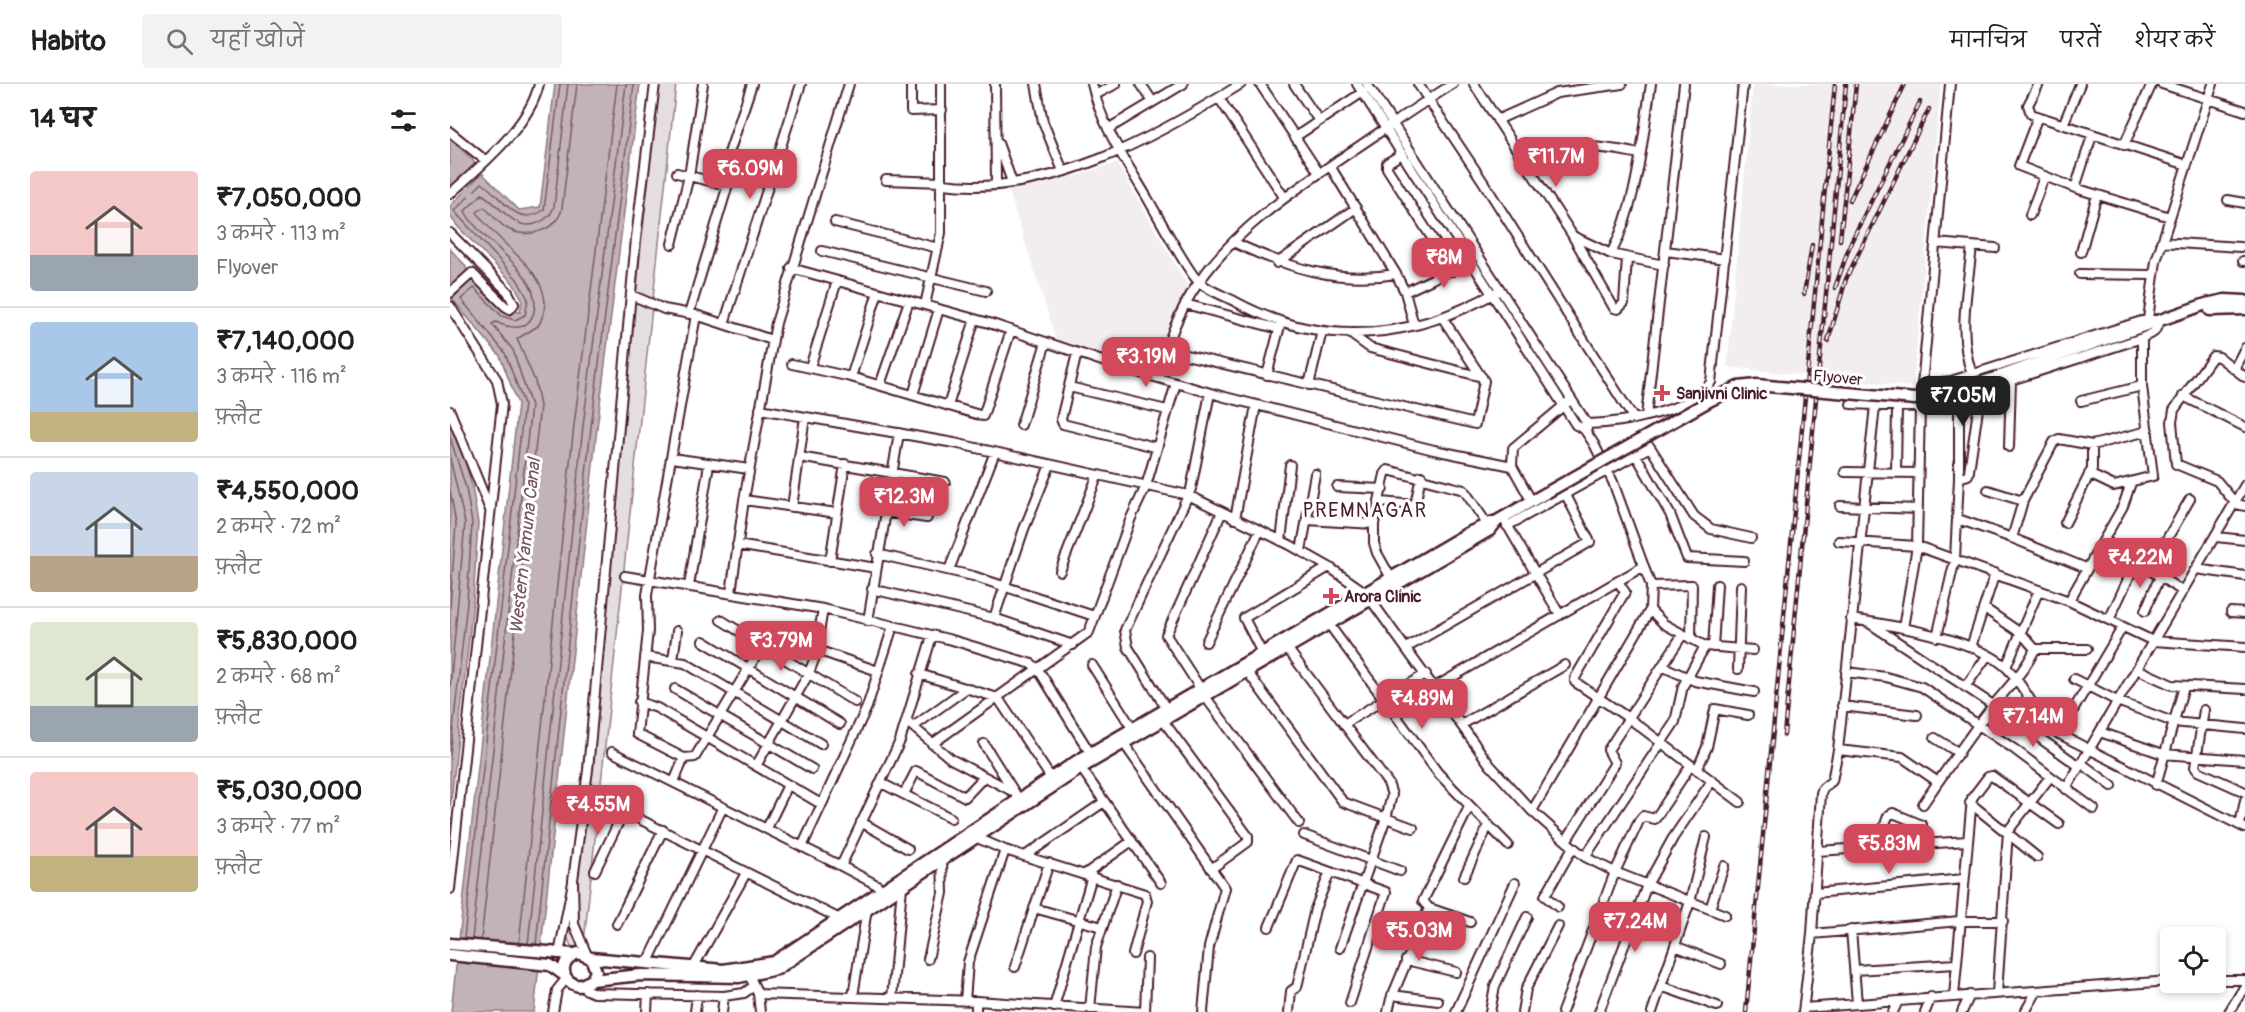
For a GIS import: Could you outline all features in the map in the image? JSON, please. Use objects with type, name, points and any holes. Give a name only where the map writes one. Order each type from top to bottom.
[{"type":"highway","points":[[2182,314],[2206,304],[2225,300],[2245,301]]},
{"type":"highway","points":[[2182,314],[2226,308],[2245,309]]},
{"type":"highway","name":"Flyover","points":[[1497,523],[1546,493],[1738,387],[1757,385],[1916,399],[1946,394],[2153,321],[2182,314]]},
{"type":"highway","points":[[450,954],[553,958],[573,954],[693,968],[738,969],[774,962],[840,919],[885,893],[902,887],[1081,768],[1092,756],[1132,728],[1166,708],[1287,648],[1391,578],[1497,523]]},
{"type":"highway","points":[[450,944],[553,958],[565,977],[574,985],[641,975],[754,985],[867,909],[1015,795],[1123,742],[1262,653],[1497,523]]},
{"type":"highway","points":[[565,977],[564,965],[573,954]]},
{"type":"highway","points":[[587,983],[596,971],[589,956]]},
{"type":"street","points":[[450,194],[486,161],[515,128],[533,100],[539,84]]},
{"type":"street","points":[[589,956],[574,924],[573,880],[588,770],[631,295],[655,84]]},
{"type":"street","points":[[672,244],[689,176],[703,84]]},
{"type":"street","points":[[720,183],[752,84]]},
{"type":"street","points":[[724,324],[801,84]]},
{"type":"street","points":[[730,593],[772,340],[791,268],[849,84]]},
{"type":"street","points":[[911,84],[911,111],[942,110]]},
{"type":"street","points":[[925,305],[941,233],[941,84]]},
{"type":"street","points":[[995,84],[996,184]]},
{"type":"street","points":[[1036,84],[1043,122],[1063,171]]},
{"type":"street","points":[[1092,84],[1108,129],[1120,152],[1198,282],[1280,325]]},
{"type":"street","points":[[1095,95],[1116,84]]},
{"type":"street","points":[[1141,84],[1153,102]]},
{"type":"street","points":[[886,180],[996,184],[1063,171],[1120,152],[1241,84]]},
{"type":"street","points":[[1260,84],[1319,173]]},
{"type":"street","points":[[1294,84],[1319,121]]},
{"type":"street","points":[[1357,84],[1389,126],[1571,399],[1609,471],[1652,586],[1650,610],[1532,811]]},
{"type":"street","points":[[1367,84],[1402,154],[1470,261],[1576,425],[1586,427],[1646,416],[1701,394],[1711,382],[1743,84]]},
{"type":"street","points":[[1418,84],[1634,419]]},
{"type":"street","points":[[1158,378],[1165,350],[1185,304],[1198,282],[1233,242],[1284,197],[1453,84]]},
{"type":"street","points":[[1474,84],[1572,235],[1614,308],[1618,309],[1624,303],[1627,258]]},
{"type":"street","points":[[1497,120],[1557,93],[1622,84]]},
{"type":"street","points":[[1611,254],[1628,216],[1651,84]]},
{"type":"street","points":[[1646,416],[1684,84]]},
{"type":"street","points":[[1903,628],[1917,546],[1920,407],[1924,384],[1950,84]]},
{"type":"street","points":[[2039,84],[2027,109],[2038,116],[2092,136],[2187,165]]},
{"type":"street","points":[[2063,125],[2080,84]]},
{"type":"street","points":[[2124,145],[2152,84]]},
{"type":"street","points":[[2162,84],[2245,111]]},
{"type":"street","points":[[1851,404],[1920,407],[1959,397],[2142,338],[2154,332],[2152,275],[2213,84]]},
{"type":"street","points":[[1108,129],[1177,85]]},
{"type":"street","points":[[1295,137],[1363,92]]},
{"type":"street","points":[[1219,98],[1284,197]]},
{"type":"street","points":[[2038,116],[2018,164],[2021,168],[2075,188],[2170,217]]},
{"type":"street","points":[[450,132],[486,161]]},
{"type":"street","points":[[995,136],[1012,182]]},
{"type":"street","points":[[2075,188],[2092,136]]},
{"type":"street","points":[[1526,166],[1568,148],[1606,147],[1640,154]]},
{"type":"street","points":[[1402,154],[1387,163],[1387,168],[1453,271]]},
{"type":"street","points":[[1330,166],[1396,274],[1405,292],[1414,325]]},
{"type":"street","points":[[676,173],[720,183],[726,185],[727,188],[692,314],[672,458],[647,595],[645,657],[637,734],[684,758],[695,757],[762,646]]},
{"type":"street","points":[[2030,215],[2044,177]]},
{"type":"street","points":[[2080,252],[2097,195]]},
{"type":"street","points":[[2228,200],[2245,203]]},
{"type":"street","points":[[1277,263],[1356,208]]},
{"type":"street","points":[[835,222],[938,248]]},
{"type":"street","points":[[450,233],[513,297],[513,307],[510,309],[505,306],[470,273],[450,293]]},
{"type":"street","points":[[1572,235],[1611,254],[1664,265]]},
{"type":"street","points":[[1233,242],[1277,263],[1341,278],[1375,278],[1396,274]]},
{"type":"street","points":[[2161,242],[2240,247]]},
{"type":"street","points":[[1936,243],[1995,248]]},
{"type":"street","points":[[1972,246],[1964,346],[1972,374]]},
{"type":"street","points":[[822,251],[986,291]]},
{"type":"street","points":[[1666,251],[1725,259]]},
{"type":"street","points":[[1405,292],[1470,261]]},
{"type":"street","points":[[791,268],[975,319],[1210,393],[1434,450],[1512,466]]},
{"type":"street","points":[[2080,274],[2152,275]]},
{"type":"street","points":[[810,367],[837,280]]},
{"type":"street","points":[[1185,304],[1280,325],[1352,335],[1414,325],[1442,317],[1500,290]]},
{"type":"street","points":[[851,376],[878,292]]},
{"type":"street","points":[[631,295],[664,309],[692,314],[772,340]]},
{"type":"street","points":[[880,385],[909,301]]},
{"type":"street","points":[[450,306],[497,381],[502,397],[450,889]]},
{"type":"street","points":[[913,395],[939,309]]},
{"type":"street","points":[[1165,350],[1474,424],[1485,387],[1482,377],[1442,317]]},
{"type":"street","points":[[948,406],[975,319]]},
{"type":"street","points":[[1924,384],[1951,381],[2153,321]]},
{"type":"street","points":[[1267,375],[1280,325]]},
{"type":"street","points":[[792,364],[851,376],[984,415],[1011,330]]},
{"type":"street","points":[[1309,385],[1322,331]]},
{"type":"street","points":[[1352,335],[1370,348],[1482,377]]},
{"type":"street","points":[[2089,474],[2111,486],[2131,483],[2152,476],[2142,386],[2142,338]]},
{"type":"street","points":[[1021,425],[1047,342]]},
{"type":"street","points":[[2234,369],[2245,348]]},
{"type":"street","points":[[1077,353],[1061,419],[1063,424],[1155,447]]},
{"type":"street","points":[[2245,377],[2219,357],[2213,356],[2176,405],[2172,422],[2176,464],[2217,481],[2236,504],[2245,506]]},
{"type":"street","points":[[2009,447],[2011,380]]},
{"type":"street","points":[[932,744],[1074,645],[1089,632],[1131,518],[1146,486],[1155,447],[1176,383]]},
{"type":"street","points":[[2081,401],[2142,386]]},
{"type":"street","points":[[1069,387],[1167,410]]},
{"type":"street","points":[[1959,478],[1966,476],[1970,471],[1982,389]]},
{"type":"street","points":[[1166,708],[1128,647],[1125,630],[1188,495],[1210,393]]},
{"type":"street","points":[[2183,396],[2245,427]]},
{"type":"street","points":[[1936,637],[1955,559],[1958,519],[1959,397]]},
{"type":"street","points":[[1532,502],[1512,466],[1511,456],[1516,443],[1571,399]]},
{"type":"street","points":[[1235,519],[1256,405]]},
{"type":"street","points":[[1875,406],[1866,507],[1851,619],[1838,750],[1833,780],[1821,793],[1812,934],[1803,1010],[1841,1009],[1857,1003],[1931,997],[2160,982]]},
{"type":"street","points":[[1896,473],[1898,407]]},
{"type":"street","points":[[760,409],[995,452],[1097,477],[1188,495],[1301,551],[1329,567],[1368,595],[1490,765],[1532,811],[1566,841],[1585,857],[1615,873],[1725,915]]},
{"type":"street","points":[[450,411],[491,512]]},
{"type":"street","points":[[792,507],[805,417]]},
{"type":"street","points":[[2012,538],[2023,501],[2054,442],[2059,440],[2092,445],[2148,431]]},
{"type":"street","points":[[868,621],[877,554],[899,433]]},
{"type":"street","points":[[2065,523],[2093,463],[2092,445]]},
{"type":"street","points":[[1497,523],[1566,495],[1652,447],[1689,511],[1705,525],[1719,531],[1751,538]]},
{"type":"street","points":[[949,570],[995,452]]},
{"type":"street","points":[[1636,454],[1670,514],[1687,558],[1744,561]]},
{"type":"street","points":[[799,457],[945,482]]},
{"type":"street","points":[[672,458],[749,469]]},
{"type":"street","points":[[689,586],[709,464]]},
{"type":"street","points":[[830,561],[845,464]]},
{"type":"street","points":[[994,618],[1050,465]]},
{"type":"street","points":[[1281,541],[1290,465]]},
{"type":"street","points":[[1391,578],[1377,553],[1374,524],[1388,470],[1421,476],[1464,490],[1497,523],[1535,573],[1560,615]]},
{"type":"street","points":[[1845,472],[1918,473]]},
{"type":"street","points":[[1301,551],[1315,474]]},
{"type":"street","points":[[1381,502],[1415,505],[1421,476]]},
{"type":"street","points":[[1060,571],[1097,477]]},
{"type":"street","points":[[2068,601],[2123,506],[2131,483]]},
{"type":"street","points":[[2066,789],[2182,591],[2236,504],[2245,485]]},
{"type":"street","points":[[1337,487],[1383,489]]},
{"type":"street","points":[[1988,490],[2023,501]]},
{"type":"street","points":[[1406,648],[1590,542],[1566,495]]},
{"type":"street","points":[[744,500],[837,513]]},
{"type":"street","points":[[2149,570],[2190,500]]},
{"type":"street","points":[[1840,506],[1918,509]]},
{"type":"street","points":[[884,512],[927,518]]},
{"type":"street","points":[[1222,512],[1166,635],[1202,692],[1299,823]]},
{"type":"street","points":[[1958,519],[2086,568]]},
{"type":"street","points":[[1307,520],[1374,524]]},
{"type":"street","points":[[1206,642],[1260,530]]},
{"type":"street","points":[[2216,537],[2245,540]]},
{"type":"street","points":[[2104,540],[2182,591]]},
{"type":"street","points":[[1839,541],[1917,546],[2068,601],[2153,641],[2245,647]]},
{"type":"street","points":[[737,545],[876,568]]},
{"type":"street","points":[[877,554],[949,570],[1094,616]]},
{"type":"street","points":[[2109,620],[2136,562]]},
{"type":"street","points":[[1435,687],[1619,583],[1644,566]]},
{"type":"street","points":[[1262,653],[1244,621],[1245,617],[1329,567]]},
{"type":"street","points":[[2196,569],[2245,576]]},
{"type":"street","points":[[1971,647],[1995,573]]},
{"type":"street","points":[[626,576],[823,609],[1027,662],[1038,669],[1092,756]]},
{"type":"street","points":[[2145,611],[2159,578]]},
{"type":"street","points":[[1619,583],[1624,592],[1574,679],[1740,802]]},
{"type":"street","points":[[1652,586],[1691,584],[1691,639]]},
{"type":"street","points":[[1585,857],[1675,722],[1686,678],[1709,646],[1717,585]]},
{"type":"street","points":[[1738,669],[1741,586]]},
{"type":"street","points":[[872,589],[994,618],[1074,645]]},
{"type":"street","points":[[2006,667],[2039,590]]},
{"type":"street","points":[[1984,608],[2022,634],[2035,648],[2087,648]]},
{"type":"street","points":[[756,766],[809,673],[817,650],[823,609]]},
{"type":"street","points":[[1650,610],[1664,624],[1709,646],[1753,650]]},
{"type":"street","points":[[2232,612],[2245,613]]},
{"type":"street","points":[[1851,619],[1903,628],[1971,647],[1988,655],[2006,667],[2015,677],[2044,720],[2059,734],[2242,826],[2245,801]]},
{"type":"street","points":[[721,620],[855,702]]},
{"type":"street","points":[[1328,622],[1438,773],[1508,845]]},
{"type":"street","points":[[1868,622],[2112,786]]},
{"type":"street","points":[[802,847],[867,707],[893,626]]},
{"type":"street","points":[[2059,734],[2122,628]]},
{"type":"street","points":[[673,660],[677,631]]},
{"type":"street","points":[[1566,841],[1615,763],[1608,750],[1664,667],[1683,634]]},
{"type":"street","points":[[841,866],[881,783],[906,721],[932,636]]},
{"type":"street","points":[[703,641],[840,724]]},
{"type":"street","points":[[1287,648],[1391,788],[1392,795],[1386,818],[1340,948]]},
{"type":"street","points":[[1923,804],[1978,724],[2024,669],[2035,648]]},
{"type":"street","points":[[817,650],[878,671]]},
{"type":"street","points":[[1965,687],[1988,655]]},
{"type":"street","points":[[645,657],[685,663],[820,744]]},
{"type":"street","points":[[1092,665],[1132,728]]},
{"type":"street","points":[[1461,725],[1565,665]]},
{"type":"street","points":[[1664,667],[1686,678],[1754,692]]},
{"type":"street","points":[[2137,669],[2169,684],[2245,689]]},
{"type":"street","points":[[1246,670],[1340,799],[1345,803],[1413,828]]},
{"type":"street","points":[[1846,672],[1915,683],[1978,724],[2094,809]]},
{"type":"street","points":[[919,675],[998,698],[1051,778]]},
{"type":"street","points":[[1344,724],[1426,675]]},
{"type":"street","points":[[2074,679],[2117,701],[2173,722],[2203,727],[2245,729]]},
{"type":"street","points":[[2156,784],[2184,686]]},
{"type":"street","points":[[913,727],[967,688]]},
{"type":"street","points":[[675,689],[812,769]]},
{"type":"street","points":[[639,702],[657,708],[821,804]]},
{"type":"street","points":[[1842,706],[1917,715]]},
{"type":"street","points":[[1563,1012],[1615,873],[1640,818],[1655,819],[1694,768],[1707,747],[1716,709],[1748,715]]},
{"type":"street","points":[[2204,710],[2195,767],[2198,771],[2245,792]]},
{"type":"street","points":[[1162,719],[1248,836],[1248,842],[1212,869]]},
{"type":"street","points":[[906,721],[932,744],[983,778],[1015,795]]},
{"type":"street","points":[[2100,732],[2163,754],[2245,760]]},
{"type":"street","points":[[1935,738],[1959,753]]},
{"type":"street","points":[[1123,742],[1226,890],[1209,947],[1203,1012]]},
{"type":"street","points":[[984,744],[1015,795]]},
{"type":"street","points":[[1838,750],[1902,758],[1938,782]]},
{"type":"street","points":[[612,752],[841,866],[885,893]]},
{"type":"street","points":[[674,782],[684,758]]},
{"type":"street","points":[[1081,768],[1161,883]]},
{"type":"street","points":[[904,794],[916,771],[965,797],[983,778]]},
{"type":"street","points":[[1954,996],[1970,803],[1990,776],[2059,824]]},
{"type":"street","points":[[1997,993],[2008,831],[2050,777]]},
{"type":"street","points":[[1599,1012],[1647,885],[1673,838],[1711,782]]},
{"type":"street","points":[[881,783],[951,818]]},
{"type":"street","points":[[767,828],[788,785]]},
{"type":"street","points":[[605,802],[840,919]]},
{"type":"street","points":[[1025,856],[1104,802]]},
{"type":"street","points":[[1970,803],[2008,831],[2037,857]]},
{"type":"street","points":[[647,964],[723,807]]},
{"type":"street","points":[[1469,807],[1424,899],[1424,905],[1470,922]]},
{"type":"street","points":[[595,871],[624,811]]},
{"type":"street","points":[[1877,847],[1891,813],[1922,825],[1917,845]]},
{"type":"street","points":[[861,822],[908,849]]},
{"type":"street","points":[[1464,877],[1488,826]]},
{"type":"street","points":[[617,924],[663,830]]},
{"type":"street","points":[[1304,835],[1400,871]]},
{"type":"street","points":[[975,837],[1005,850],[1117,884],[1147,896],[1133,954]]},
{"type":"street","points":[[1652,1012],[1690,902],[1706,837]]},
{"type":"street","points":[[1818,851],[1967,841]]},
{"type":"street","points":[[1054,1007],[1079,921],[1089,875],[1132,842]]},
{"type":"street","points":[[1558,907],[1546,899],[1545,894],[1574,847]]},
{"type":"street","points":[[965,1001],[968,962],[1005,850]]},
{"type":"street","points":[[928,959],[943,893],[942,859]]},
{"type":"street","points":[[1269,927],[1295,861],[1299,860],[1386,894],[1350,1003]]},
{"type":"street","points":[[1015,967],[1049,863]]},
{"type":"street","points":[[1710,909],[1724,866]]},
{"type":"street","points":[[1289,1012],[1291,991],[1297,986],[1315,909],[1330,872]]},
{"type":"street","points":[[693,968],[747,873]]},
{"type":"street","points":[[1815,892],[1964,879]]},
{"type":"street","points":[[553,958],[573,880]]},
{"type":"street","points":[[1456,1012],[1515,882]]},
{"type":"street","points":[[1090,1009],[1094,960],[1102,927],[1117,884]]},
{"type":"street","points":[[892,998],[902,887]]},
{"type":"street","points":[[1034,908],[1102,927]]},
{"type":"street","points":[[1388,1012],[1392,995],[1429,908]]},
{"type":"street","points":[[853,996],[867,909]]},
{"type":"street","points":[[1490,1012],[1495,986],[1527,916]]},
{"type":"street","points":[[1812,934],[1960,921],[2003,921]]},
{"type":"street","points":[[1522,1012],[1524,992],[1558,926]]},
{"type":"street","points":[[1851,930],[1857,1003]]},
{"type":"street","points":[[1675,946],[1721,964]]},
{"type":"street","points":[[587,983],[585,989],[594,993],[724,996],[744,993],[754,985],[853,996],[1145,1012],[1147,958]]},
{"type":"street","points":[[1406,960],[1456,972]]},
{"type":"street","points":[[1855,970],[1956,964]]},
{"type":"street","points":[[554,1012],[557,990],[565,977]]},
{"type":"street","points":[[2226,980],[2245,980]]},
{"type":"street","points":[[754,985],[760,1012]]},
{"type":"street","points":[[1661,986],[1718,1006]]},
{"type":"street","points":[[2229,1012],[2245,986]]},
{"type":"street","points":[[2025,1012],[2037,991]]},
{"type":"street","points":[[647,1012],[648,994]]},
{"type":"street","points":[[695,1012],[697,995]]},
{"type":"street","points":[[1392,995],[1438,1002]]},
{"type":"street","points":[[1962,1012],[1970,995]]},
{"type":"street","points":[[722,1012],[724,996]]},
{"type":"street","points":[[1925,1012],[1931,997]]},
{"type":"street","points":[[1893,1012],[1898,1001]]},
{"type":"street","points":[[976,1002],[976,1012]]},
{"type":"shaded area","points":[[659,84],[676,84],[583,951],[571,946],[565,932]]},
{"type":"shaded area","points":[[1753,84],[1941,84],[1913,387],[1727,367]]},
{"type":"shaded area","points":[[1117,163],[1188,287],[1170,320],[1152,372],[1057,342],[1008,189],[1079,175]]},
{"type":"water","name":"Western Yamuna Canal","points":[[555,84],[640,84],[597,428],[534,1012],[451,1012],[518,404],[500,356],[452,299],[473,278],[505,311],[520,312],[522,299],[513,283],[458,227],[450,216],[450,206],[482,173],[519,210],[540,207]]},
{"type":"water","points":[[450,139],[473,160],[475,166],[450,191]]},
{"type":"water","points":[[450,249],[465,265],[468,273],[450,290]]},
{"type":"water","points":[[450,423],[460,442],[472,486],[478,523],[473,602],[450,810]]},
{"type":"waterway","points":[[450,171],[474,196]]},
{"type":"railway","points":[[1746,1012],[1835,84]]},
{"type":"railway","points":[[1784,735],[1846,84]]},
{"type":"railway","points":[[1840,240],[1856,84]]},
{"type":"railway","points":[[1850,200],[1905,84]]},
{"type":"railway","points":[[1835,288],[1851,242],[1920,102]]},
{"type":"railway","points":[[1828,341],[1846,279],[1929,109]]},
{"type":"railway","points":[[1804,294],[1812,245]]},
{"type":"place","name":"Sanjivni Clinic","points":[[1662,393]]},
{"type":"place","name":"Arora Clinic","points":[[1331,596]]},
{"type":"district","name":"PREMNAGAR","points":[[1365,510]]}]
